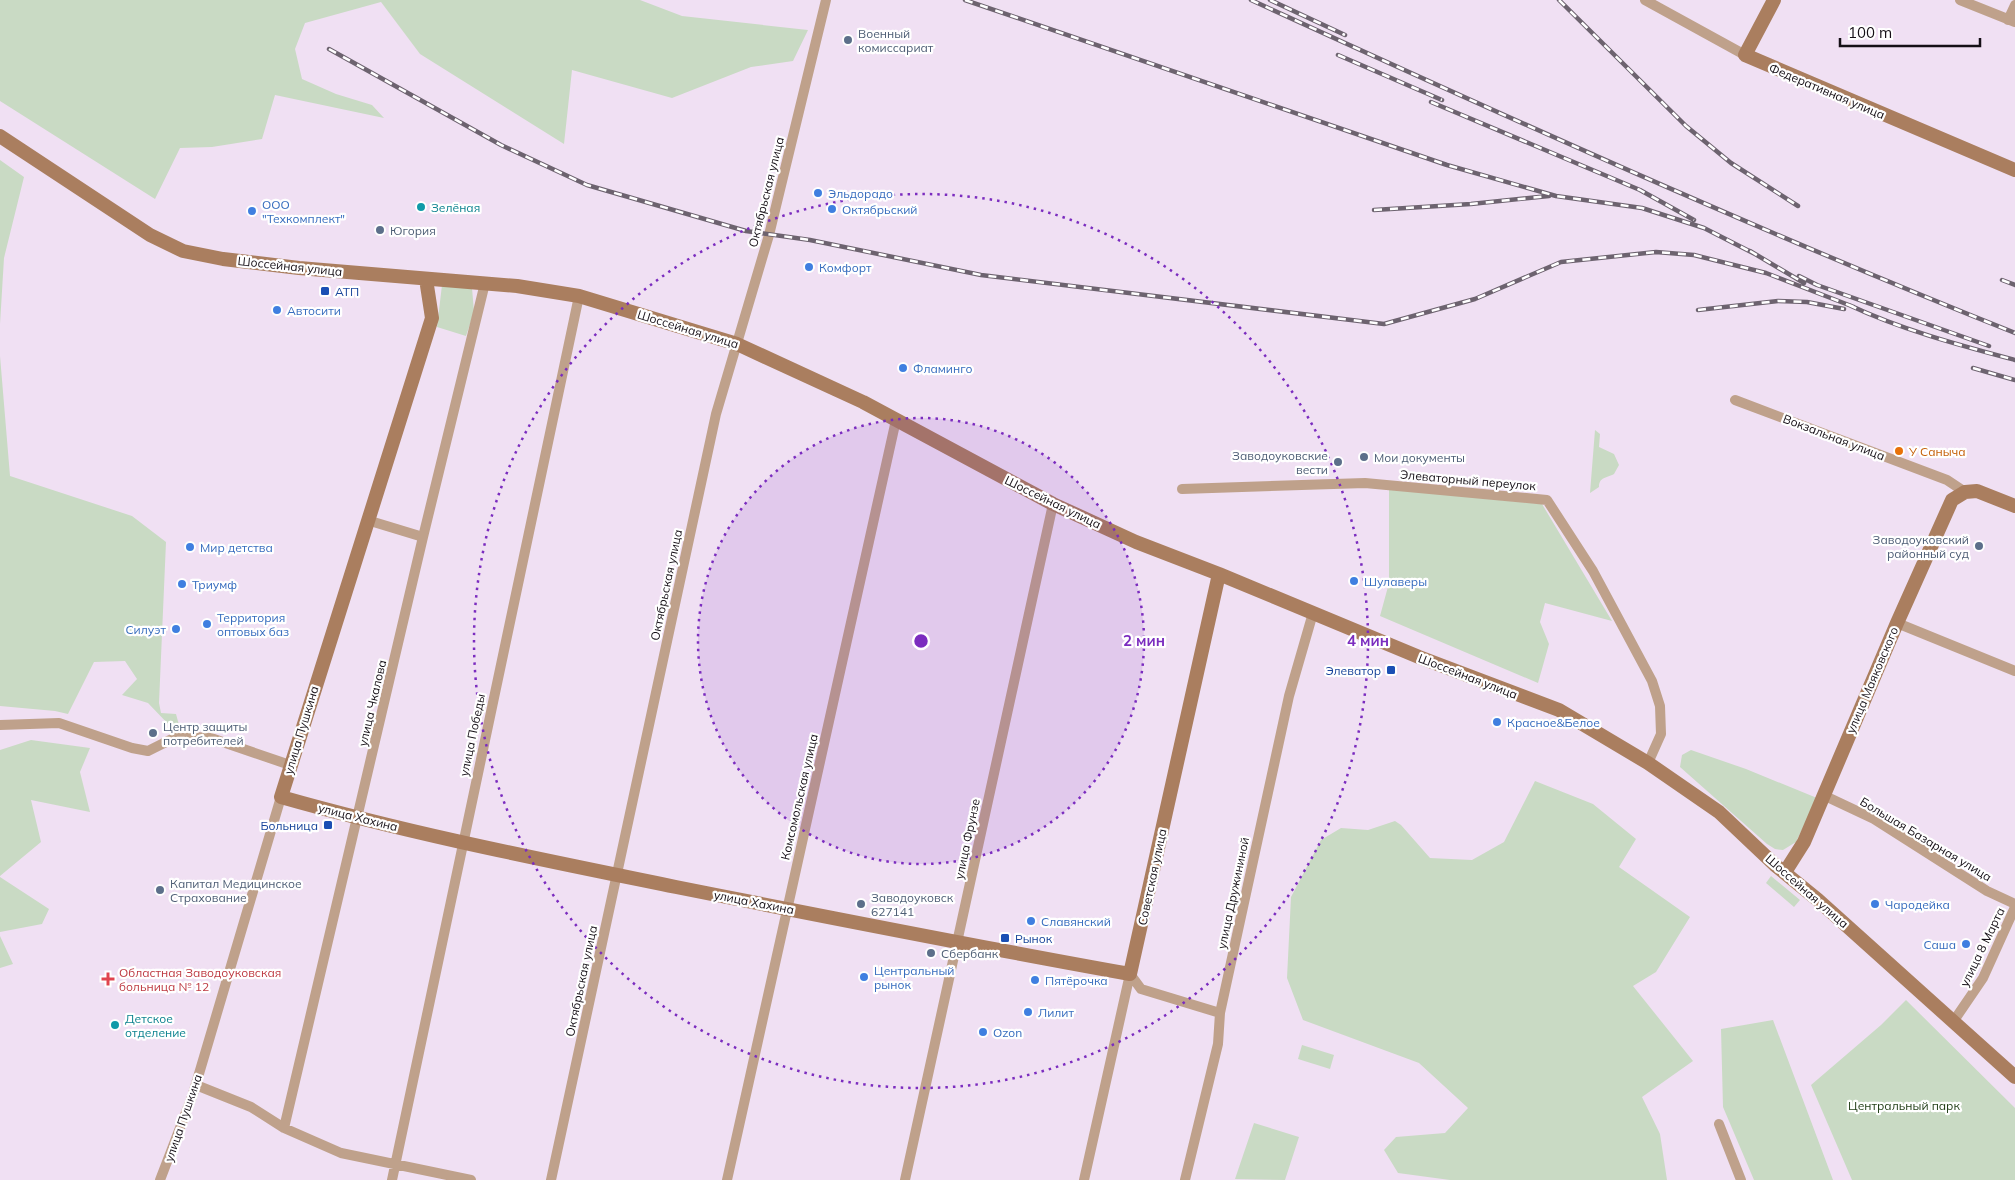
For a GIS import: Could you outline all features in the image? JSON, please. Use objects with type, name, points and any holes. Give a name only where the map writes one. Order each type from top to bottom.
[{"type":"street","name":"Октябрьская улица","points":[[551,1180],[716,414],[768,235],[826,0]]},
{"type":"street","name":"Федеративная улица","points":[[1644,0],[1745,55],[2015,170]]},
{"type":"street","points":[[1745,55],[1774,0]]},
{"type":"street","points":[[1960,0],[2011,21],[2015,5]]},
{"type":"street","name":"Шоссейная улица","points":[[0,136],[150,235],[183,251],[223,260],[517,286],[579,296],[737,344],[815,378],[1053,504],[1136,542],[1219,574],[1419,657],[1559,710],[1648,763],[1719,812],[2015,1077]]},
{"type":"street","name":"улица Пушкина","points":[[160,1180],[196,1085],[290,766],[432,318],[426,279]]},
{"type":"street","name":"улица Чкалова","points":[[284,1128],[484,283]]},
{"type":"street","name":"улица Победы","points":[[392,1180],[579,296]]},
{"type":"street","name":"Вокзальная улица","points":[[1735,400],[1947,480],[1965,492],[1977,491],[2015,506]]},
{"type":"street","name":"Комсомольская улица","points":[[727,1180],[896,420]]},
{"type":"street","name":"Элеваторный переулок","points":[[1182,489],[1365,483],[1547,500],[1593,571],[1652,681],[1660,706],[1660,734],[1648,763]]},
{"type":"street","name":"улица Маяковского","points":[[1785,872],[1804,842],[1897,623],[1952,500],[1965,492]]},
{"type":"street","name":"улица Фрунзе","points":[[905,1180],[1053,504]]},
{"type":"street","points":[[367,520],[423,536]]},
{"type":"street","name":"Советская улица","points":[[1084,1180],[1219,574]]},
{"type":"street","name":"улица Дружининой","points":[[1185,1180],[1218,1044],[1220,1013],[1289,696],[1313,613]]},
{"type":"street","points":[[1897,623],[2015,672]]},
{"type":"street","points":[[0,724],[59,724],[132,748],[148,751],[178,736],[211,738],[290,766]]},
{"type":"street","name":"Большая Базарная улица","points":[[1823,795],[1874,819],[1979,887],[2015,906]]},
{"type":"street","name":"улица Хахина","points":[[281,797],[358,819],[616,875],[957,943],[1130,974]]},
{"type":"street","name":"улица 8 Марта","points":[[1952,1022],[1983,978],[2015,906]]},
{"type":"street","points":[[1130,974],[1141,989],[1220,1013]]},
{"type":"street","points":[[196,1085],[251,1107],[284,1128],[340,1153],[471,1180]]},
{"type":"street","points":[[1719,1124],[1741,1180]]},
{"type":"green space","points":[[0,0],[640,0],[682,16],[808,30],[793,61],[751,67],[672,98],[572,70],[564,144],[420,54],[381,2],[305,23],[295,49],[302,79],[336,94],[372,105],[384,118],[275,95],[262,139],[212,147],[180,148],[155,199],[0,101]]},
{"type":"green space","points":[[0,160],[24,177],[4,258],[0,324]]},
{"type":"green space","points":[[442,285],[472,288],[474,312],[466,336],[437,327]]},
{"type":"green space","points":[[0,356],[10,476],[132,516],[166,542],[159,703],[161,713],[176,714],[179,725],[171,727],[148,703],[122,695],[137,679],[125,661],[94,662],[68,714],[0,706]]},
{"type":"green space","points":[[1595,430],[1600,434],[1599,447],[1614,454],[1619,465],[1614,474],[1600,481],[1599,487],[1590,493]]},
{"type":"green space","points":[[1389,489],[1542,504],[1612,621],[1545,603],[1540,622],[1549,644],[1538,683],[1380,616],[1389,583]]},
{"type":"green space","points":[[31,740],[90,748],[80,772],[90,812],[31,800],[41,842],[0,876],[0,750]]},
{"type":"green space","points":[[1691,750],[1746,769],[1817,798],[1796,842],[1783,850],[1775,849],[1767,844],[1680,767],[1682,755]]},
{"type":"green space","points":[[1535,781],[1593,804],[1636,839],[1619,867],[1690,917],[1656,972],[1633,986],[1693,1061],[1642,1097],[1660,1134],[1667,1180],[1450,1180],[1398,1173],[1384,1150],[1396,1137],[1445,1133],[1468,1108],[1419,1063],[1303,1020],[1287,978],[1291,897],[1321,840],[1341,828],[1368,830],[1395,821],[1401,825],[1430,858],[1472,860],[1504,842]]},
{"type":"green space","points":[[1771,876],[1800,900],[1794,907],[1766,883]]},
{"type":"green space","points":[[0,877],[49,909],[42,924],[0,932]]},
{"type":"green space","points":[[0,936],[13,964],[0,968]]},
{"type":"green space","name":"Центральный парк","points":[[1906,1000],[2015,1108],[2015,1180],[1852,1180],[1811,1085],[1881,1025]]},
{"type":"green space","points":[[1773,1020],[1833,1180],[1754,1180],[1723,1107],[1721,1029]]},
{"type":"green space","points":[[1302,1045],[1334,1055],[1330,1069],[1298,1059]]},
{"type":"green space","points":[[1254,1123],[1299,1137],[1285,1180],[1235,1179]]},
{"type":"railway","points":[[965,0],[1447,165],[1556,196],[1642,208],[1704,228],[1755,254]]},
{"type":"railway","points":[[1251,0],[1727,213],[2015,333]]},
{"type":"railway","points":[[1270,0],[1345,35]]},
{"type":"railway","points":[[1559,0],[1686,126],[1731,163],[1798,206]]},
{"type":"railway","points":[[329,49],[501,145],[587,185],[746,231],[810,240],[981,275],[1384,324],[1475,299],[1561,262],[1656,252],[1694,255],[1766,273],[1854,307]]},
{"type":"railway","points":[[1338,55],[1442,100]]},
{"type":"railway","points":[[1431,102],[1640,190],[1694,220]]},
{"type":"railway","points":[[1374,210],[1471,204],[1549,196]]},
{"type":"railway","points":[[1750,251],[1804,283]]},
{"type":"railway","points":[[1799,276],[1817,285],[1989,346]]},
{"type":"railway","points":[[2002,280],[2015,285]]},
{"type":"railway","points":[[1698,310],[1778,301],[1807,302],[1844,309]]},
{"type":"railway","points":[[1849,305],[1869,314],[1952,343],[2015,360]]},
{"type":"railway","points":[[1973,368],[2015,380]]},
{"type":"place","name":"Военный комиссариат","points":[[848,40]]},
{"type":"place","name":"Эльдорадо","points":[[818,193]]},
{"type":"place","name":"Зелёная","points":[[421,207]]},
{"type":"place","name":"Октябрьский","points":[[832,209]]},
{"type":"place","name":"ООО \"Техкомплект\"","points":[[252,211]]},
{"type":"place","name":"Югория","points":[[380,230]]},
{"type":"place","name":"Комфорт","points":[[809,267]]},
{"type":"place","name":"АТП","points":[[325,291]]},
{"type":"place","name":"Автосити","points":[[277,310]]},
{"type":"place","name":"Фламинго","points":[[903,368]]},
{"type":"place","name":"У Саныча","points":[[1899,451]]},
{"type":"place","name":"Мои документы","points":[[1364,457]]},
{"type":"place","name":"Заводоуковские вести","points":[[1338,462]]},
{"type":"place","name":"Заводоуковский районный суд","points":[[1979,546]]},
{"type":"place","name":"Мир детства","points":[[190,547]]},
{"type":"place","name":"Шулаверы","points":[[1354,581]]},
{"type":"place","name":"Триумф","points":[[182,584]]},
{"type":"place","name":"Территория оптовых баз","points":[[207,624]]},
{"type":"place","name":"Силуэт","points":[[176,629]]},
{"type":"place","name":"Элеватор","points":[[1391,670]]},
{"type":"place","name":"Красное&Белое","points":[[1497,722]]},
{"type":"place","name":"Центр защиты потребителей","points":[[153,733]]},
{"type":"place","name":"Больница","points":[[328,825]]},
{"type":"place","name":"Капитал Медицинское Страхование","points":[[160,890]]},
{"type":"place","name":"Заводоуковск 627141","points":[[861,904]]},
{"type":"place","name":"Чародейка","points":[[1875,904]]},
{"type":"place","name":"Славянский","points":[[1031,921]]},
{"type":"place","name":"Рынок","points":[[1005,938]]},
{"type":"place","name":"Саша","points":[[1966,944]]},
{"type":"place","name":"Сбербанк","points":[[931,953]]},
{"type":"place","name":"Центральный рынок","points":[[864,977]]},
{"type":"place","name":"Областная Заводоуковская больница № 12","points":[[108,979]]},
{"type":"place","name":"Пятёрочка","points":[[1035,980]]},
{"type":"place","name":"Лилит","points":[[1028,1012]]},
{"type":"place","name":"Детское отделение","points":[[115,1025]]},
{"type":"place","name":"Ozon","points":[[983,1032]]}]
